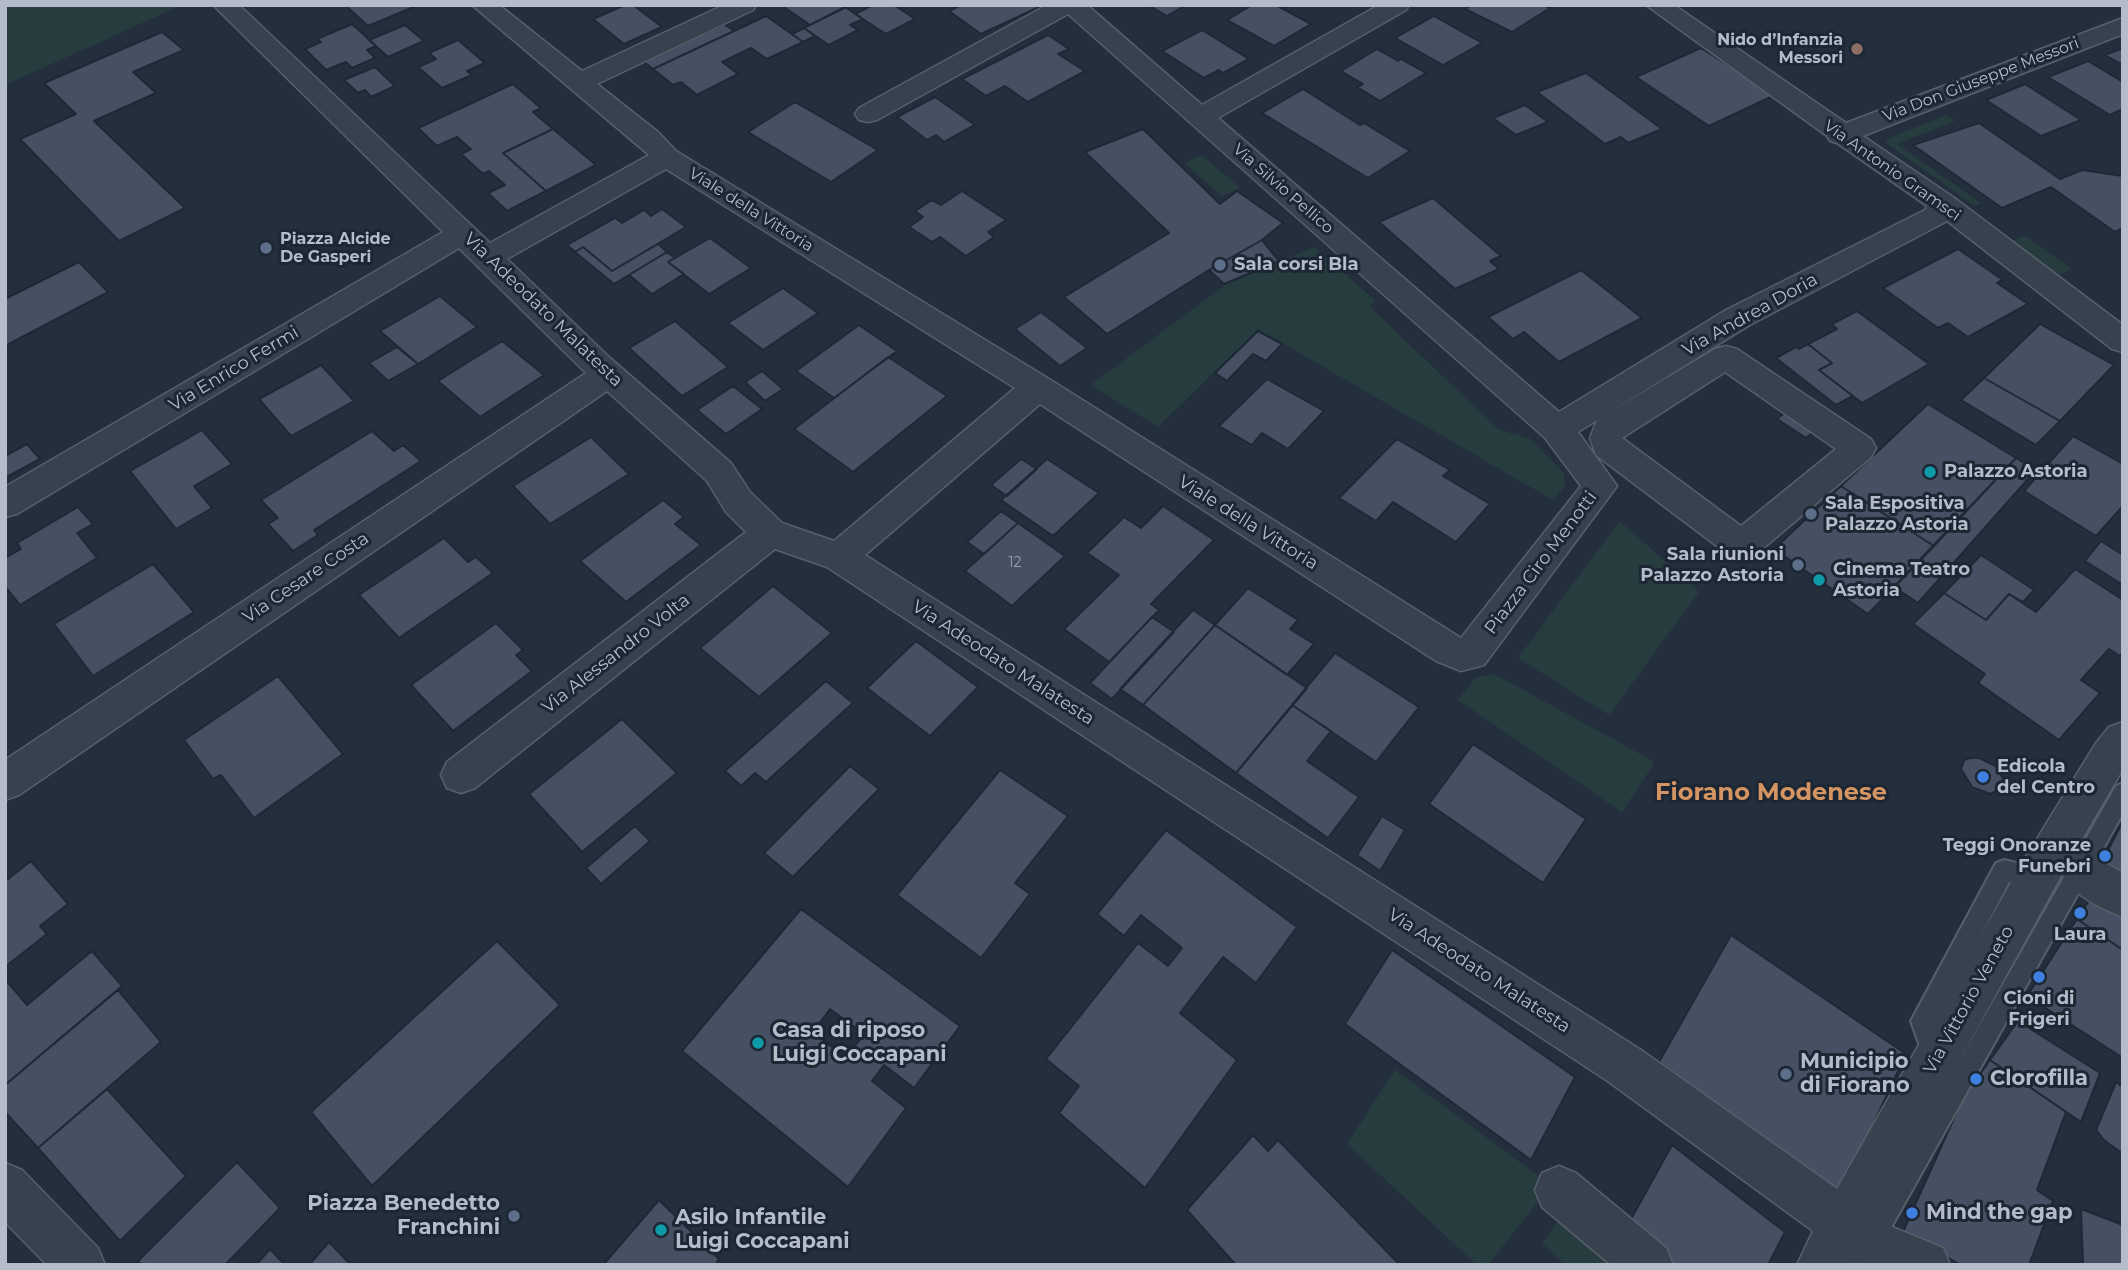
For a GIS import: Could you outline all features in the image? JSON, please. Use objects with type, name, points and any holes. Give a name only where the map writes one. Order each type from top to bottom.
[{"type":"street","name":"Via Adeodato Malatesta","points":[[225,5],[608,374],[719,472],[738,502],[770,533],[839,557],[1625,1066],[1857,1240],[1926,1265]]},
{"type":"street","name":"Viale della Vittoria","points":[[484,5],[648,138],[666,157],[1038,387],[1378,606],[1461,655]]},
{"type":"street","points":[[580,82],[744,5]]},
{"type":"street","points":[[868,114],[1066,5]]},
{"type":"street","name":"Via Silvio Pellico","points":[[1072,5],[1557,429]]},
{"type":"street","points":[[1200,117],[1397,5]]},
{"type":"street","name":"Via Antonio Gramsci","points":[[1658,5],[1840,135],[1943,204],[2123,341]]},
{"type":"street","name":"Via Don Giuseppe Messori","points":[[1840,135],[2123,25]]},
{"type":"street","points":[[488,257],[666,157]]},
{"type":"street","name":"Via Andrea Doria","points":[[1557,429],[1737,318],[1935,217],[1943,204]]},
{"type":"street","name":"Via Enrico Fermi","points":[[5,504],[463,233]]},
{"type":"street","points":[[1726,357],[1859,448],[1742,546],[1643,473],[1608,446],[1606,438],[1609,429],[1726,357]]},
{"type":"street","name":"Via Cesare Costa","points":[[5,782],[608,374]]},
{"type":"street","points":[[839,557],[1038,387]]},
{"type":"street","name":"Piazza Ciro Menotti","points":[[1461,655],[1471,654],[1600,486],[1557,429]]},
{"type":"street","name":"Via Alessandro Volta","points":[[461,775],[770,533]]},
{"type":"street","name":"Via Vittorio Veneto","points":[[1821,1265],[1857,1240],[1936,1061],[2037,877],[2109,755],[2123,739]]},
{"type":"street","points":[[2080,869],[2123,897]]},
{"type":"street","points":[[5,1187],[80,1265]]},
{"type":"street","points":[[1559,1190],[1648,1265]]},
{"type":"lane","name":"Via Vittorio Veneto","points":[[1857,1240],[2123,793]]},
{"type":"green space","points":[[5,5],[182,5],[5,85]]},
{"type":"green space","points":[[1947,115],[1955,121],[1897,144],[1981,203],[1975,206],[1886,143],[1889,138]]},
{"type":"green space","points":[[1202,155],[1240,188],[1222,196],[1184,163]]},
{"type":"green space","points":[[2025,236],[2072,269],[2059,275],[2012,241]]},
{"type":"green space","points":[[1314,247],[1376,301],[1369,306],[1499,430],[1529,438],[1564,473],[1565,486],[1553,500],[1258,329],[1158,427],[1091,385],[1225,285]]},
{"type":"green space","points":[[1620,521],[1699,592],[1609,715],[1518,658]]},
{"type":"green space","points":[[1494,674],[1655,762],[1622,812],[1458,700],[1475,678]]},
{"type":"green space","points":[[1395,1070],[1551,1185],[1488,1265],[1477,1265],[1347,1144]]},
{"type":"green space","points":[[1569,1207],[1630,1265],[1565,1265],[1542,1243]]},
{"type":"building","points":[[345,5],[415,5],[416,6],[368,26]]},
{"type":"building","points":[[625,5],[633,5],[662,27],[624,44],[593,19]]},
{"type":"building","points":[[850,5],[810,25],[784,7]]},
{"type":"building","points":[[873,5],[894,5],[915,19],[886,34],[855,14]]},
{"type":"building","points":[[961,5],[1039,7],[981,34],[949,11]]},
{"type":"building","points":[[1148,5],[1186,5],[1167,16]]},
{"type":"building","points":[[1252,5],[1276,5],[1311,24],[1274,46],[1227,20]]},
{"type":"building","points":[[1472,5],[1544,5],[1550,8],[1512,32],[1465,9]]},
{"type":"building","points":[[845,7],[863,19],[850,25],[858,30],[829,45],[804,28]]},
{"type":"building","points":[[766,16],[803,42],[767,59],[751,48],[722,62],[738,74],[697,95],[681,82],[673,85],[653,69]]},
{"type":"building","points":[[1434,16],[1482,43],[1443,65],[1395,38]]},
{"type":"building","points":[[352,24],[376,46],[367,50],[375,58],[352,68],[346,62],[326,70],[305,49],[321,42],[317,39]]},
{"type":"building","points":[[724,24],[734,31],[653,69],[644,62]]},
{"type":"building","points":[[405,25],[424,41],[388,57],[369,40]]},
{"type":"building","points":[[804,28],[815,36],[803,42],[792,34]]},
{"type":"building","points":[[1202,30],[1249,59],[1223,73],[1219,70],[1204,78],[1162,51]]},
{"type":"building","points":[[162,32],[184,50],[133,72],[156,93],[94,121],[185,208],[119,241],[20,139],[76,114],[44,83]]},
{"type":"building","points":[[1048,35],[1069,49],[1058,54],[1085,71],[1028,102],[1005,86],[986,96],[962,79]]},
{"type":"building","points":[[458,40],[485,63],[467,71],[472,75],[442,88],[418,67],[436,59],[429,53]]},
{"type":"building","points":[[1701,48],[1775,95],[1709,126],[1636,77]]},
{"type":"building","points":[[2123,48],[2123,65],[2105,55]]},
{"type":"building","points":[[1377,49],[1426,73],[1380,101],[1357,87],[1363,84],[1341,71]]},
{"type":"building","points":[[2088,61],[2123,82],[2123,109],[2110,115],[2048,77]]},
{"type":"building","points":[[375,67],[395,86],[371,97],[365,90],[358,93],[344,80]]},
{"type":"building","points":[[1586,73],[1662,129],[1628,143],[1621,137],[1605,144],[1537,92]]},
{"type":"building","points":[[513,84],[541,108],[533,112],[553,129],[503,153],[546,191],[507,211],[488,193],[505,185],[489,171],[483,174],[461,154],[471,149],[457,137],[437,146],[418,128]]},
{"type":"building","points":[[2025,84],[2081,120],[2041,136],[1986,100]]},
{"type":"building","points":[[1303,89],[1360,125],[1364,123],[1410,151],[1368,178],[1262,113]]},
{"type":"building","points":[[935,97],[975,125],[944,142],[936,135],[927,140],[897,117]]},
{"type":"building","points":[[795,102],[878,150],[831,182],[748,132]]},
{"type":"building","points":[[1525,105],[1548,122],[1516,135],[1493,118]]},
{"type":"building","points":[[1979,123],[2060,179],[2082,170],[2123,176],[2123,228],[2115,232],[2051,187],[2002,208],[1913,145]]},
{"type":"building","points":[[553,129],[596,165],[546,191],[503,153]]},
{"type":"building","points":[[1143,129],[1220,204],[1237,191],[1283,223],[1262,240],[1107,334],[1064,297],[1169,233],[1085,152]]},
{"type":"building","points":[[962,191],[1006,220],[988,232],[994,237],[966,256],[940,237],[932,242],[909,227],[923,217],[915,211],[932,200],[941,205]]},
{"type":"building","points":[[1433,198],[1501,256],[1490,261],[1499,269],[1455,289],[1379,222]]},
{"type":"building","points":[[662,209],[686,227],[612,271],[583,247],[575,252],[567,245],[615,218],[622,223],[644,210],[651,216]]},
{"type":"building","points":[[710,238],[751,268],[709,294],[668,262]]},
{"type":"building","points":[[1262,240],[1279,261],[1224,284],[1209,270]]},
{"type":"building","points":[[658,244],[667,252],[614,284],[575,252],[583,247],[612,271]]},
{"type":"building","points":[[1958,249],[2003,280],[1997,283],[2028,304],[1968,337],[1948,323],[1938,328],[1883,288]]},
{"type":"building","points":[[667,252],[675,258],[668,262],[684,274],[652,294],[629,275]]},
{"type":"building","points":[[79,262],[108,292],[5,346],[5,299]]},
{"type":"building","points":[[1581,270],[1642,318],[1559,362],[1524,332],[1513,339],[1488,317]]},
{"type":"building","points":[[783,288],[818,313],[763,350],[728,323]]},
{"type":"building","points":[[440,296],[477,327],[418,364],[380,331]]},
{"type":"building","points":[[1857,311],[1929,364],[1862,403],[1819,370],[1832,363],[1808,344],[1837,329],[1832,324]]},
{"type":"building","points":[[1041,312],[1087,348],[1060,366],[1015,329]]},
{"type":"building","points":[[675,321],[728,367],[682,396],[629,348]]},
{"type":"building","points":[[2040,324],[2114,365],[2060,421],[1984,378]]},
{"type":"building","points":[[859,325],[897,351],[834,398],[796,371]]},
{"type":"building","points":[[1258,331],[1282,344],[1266,361],[1253,354],[1227,381],[1215,373]]},
{"type":"building","points":[[502,341],[544,375],[480,417],[438,381]]},
{"type":"building","points":[[1808,344],[1832,363],[1819,370],[1853,396],[1836,405],[1776,358]]},
{"type":"building","points":[[397,347],[418,364],[388,381],[369,363]]},
{"type":"building","points":[[888,357],[947,396],[853,472],[794,429]]},
{"type":"building","points":[[321,365],[354,401],[291,436],[259,399]]},
{"type":"building","points":[[762,371],[783,389],[765,401],[745,382]]},
{"type":"building","points":[[1984,378],[2060,421],[2036,445],[1961,400]]},
{"type":"building","points":[[1267,379],[1324,411],[1288,449],[1262,433],[1252,445],[1219,426]]},
{"type":"building","points":[[733,386],[762,409],[726,434],[697,410]]},
{"type":"building","name":"Palazzo Astoria","points":[[1928,404],[2016,458],[1934,546],[1841,486]]},
{"type":"building","points":[[1792,407],[1820,426],[1806,438],[1777,419]]},
{"type":"building","points":[[202,430],[232,464],[194,486],[212,508],[176,529],[130,471]]},
{"type":"building","points":[[372,431],[394,451],[403,445],[421,461],[314,530],[318,535],[293,551],[268,524],[278,518],[261,500]]},
{"type":"building","points":[[2073,436],[2123,464],[2123,506],[2096,536],[2024,491]]},
{"type":"building","points":[[591,437],[629,474],[550,524],[513,486]]},
{"type":"building","points":[[1397,439],[1450,470],[1443,476],[1490,504],[1456,542],[1393,502],[1376,521],[1339,498]]},
{"type":"building","points":[[27,444],[40,459],[5,478],[5,456]]},
{"type":"building","name":"Palazzo Astoria","points":[[2016,458],[2036,470],[1918,603],[1894,587]]},
{"type":"building","points":[[1021,459],[1037,469],[1007,496],[991,485]]},
{"type":"building","points":[[1047,459],[1099,493],[1053,536],[1001,500]]},
{"type":"building","points":[[1841,486],[1934,546],[1868,614],[1774,549]]},
{"type":"building","points":[[663,500],[684,517],[675,524],[701,545],[626,602],[580,561]]},
{"type":"building","points":[[1163,506],[1214,540],[1151,604],[1159,610],[1109,662],[1064,629],[1119,575],[1087,553],[1124,517],[1141,528]]},
{"type":"building","points":[[78,507],[93,524],[77,533],[97,558],[20,605],[5,586],[5,558],[21,549],[17,543]]},
{"type":"building","points":[[1001,511],[1018,523],[984,554],[967,542]]},
{"type":"building","points":[[1018,523],[1065,556],[1012,606],[965,571]]},
{"type":"building","points":[[444,538],[468,562],[476,557],[493,573],[399,638],[359,595]]},
{"type":"building","points":[[2101,541],[2123,555],[2123,585],[2085,561]]},
{"type":"building","points":[[1981,555],[2034,590],[2023,602],[2009,594],[1986,620],[1944,593]]},
{"type":"building","points":[[153,564],[194,612],[93,676],[54,624]]},
{"type":"building","points":[[2075,569],[2123,600],[2123,652],[2120,656],[2109,649],[2081,680],[2100,693],[2059,740],[1978,683],[1985,674],[1913,624],[1944,593],[1986,620],[2009,594],[2036,612]]},
{"type":"building","points":[[773,586],[832,633],[759,697],[700,648]]},
{"type":"building","points":[[1248,588],[1298,620],[1290,629],[1314,644],[1287,675],[1215,625]]},
{"type":"building","points":[[1193,610],[1215,625],[1143,705],[1120,689]]},
{"type":"building","points":[[1152,617],[1174,632],[1112,699],[1090,683]]},
{"type":"building","points":[[496,623],[523,650],[516,655],[532,671],[453,731],[411,685]]},
{"type":"building","points":[[1215,625],[1307,688],[1236,773],[1143,705]]},
{"type":"building","points":[[916,641],[978,687],[930,736],[867,688]]},
{"type":"building","points":[[1335,653],[1419,707],[1376,762],[1292,705]]},
{"type":"building","points":[[278,676],[343,754],[254,818],[221,775],[213,779],[184,740]]},
{"type":"building","points":[[826,681],[853,703],[766,782],[755,773],[741,786],[725,771]]},
{"type":"building","points":[[1292,705],[1331,731],[1307,761],[1359,797],[1328,838],[1236,773]]},
{"type":"building","points":[[622,719],[677,773],[582,852],[529,794]]},
{"type":"building","points":[[1473,744],[1586,819],[1543,883],[1429,804]]},
{"type":"building","name":"Edicola del Centro","points":[[1979,758],[1996,766],[2004,781],[2003,788],[1990,794],[1972,787],[1961,769],[1964,760]]},
{"type":"building","points":[[850,766],[879,789],[793,877],[764,853]]},
{"type":"building","points":[[1000,770],[1068,816],[1015,883],[1030,894],[981,958],[897,895]]},
{"type":"building","points":[[1382,816],[1405,830],[1380,871],[1357,855]]},
{"type":"building","points":[[2123,821],[2123,886],[2098,870]]},
{"type":"building","points":[[635,826],[650,841],[601,884],[586,868]]},
{"type":"building","points":[[1166,830],[1297,927],[1256,983],[1223,957],[1180,1013],[1237,1060],[1145,1188],[1059,1113],[1079,1086],[1046,1059],[1138,943],[1168,966],[1182,948],[1141,915],[1124,936],[1097,914]]},
{"type":"building","points":[[31,861],[68,904],[40,926],[47,934],[5,967],[5,877],[8,879]]},
{"type":"building","points":[[2094,893],[2123,912],[2123,950],[2077,919]]},
{"type":"building","name":"Casa di riposo Luigi Coccapani","points":[[801,909],[960,1026],[914,1088],[884,1065],[872,1081],[906,1108],[848,1187],[682,1051]],"holes":[[[830,1009],[864,1034],[846,1058],[813,1032]]]},
{"type":"building","points":[[2077,919],[2123,950],[2123,1058],[2027,996]]},
{"type":"building","name":"Municipio di Fiorano","points":[[1731,935],[1906,1054],[1840,1196],[1659,1062]]},
{"type":"building","points":[[497,941],[560,1005],[372,1186],[311,1112]]},
{"type":"building","points":[[1392,950],[1575,1077],[1531,1160],[1345,1024]]},
{"type":"building","points":[[92,951],[122,986],[5,1085],[5,979],[27,1005]]},
{"type":"building","points":[[118,990],[161,1042],[38,1148],[5,1112],[5,1085]]},
{"type":"building","points":[[2018,1021],[2100,1073],[2081,1122],[1990,1060]]},
{"type":"building","points":[[1990,1060],[2066,1112],[2037,1190],[2053,1201],[2029,1265],[1961,1265],[1902,1234],[1963,1098]]},
{"type":"building","points":[[2116,1082],[2123,1087],[2123,1154],[2104,1140],[2096,1130]]},
{"type":"building","points":[[107,1089],[186,1176],[120,1241],[38,1148]]},
{"type":"building","points":[[1253,1135],[1268,1151],[1278,1140],[1400,1265],[1236,1265],[1187,1210]]},
{"type":"building","points":[[1672,1145],[1785,1232],[1768,1265],[1668,1265],[1625,1230]]},
{"type":"building","points":[[237,1162],[280,1208],[225,1265],[142,1265],[138,1261]]},
{"type":"building","name":"Asilo Infantile Luigi Coccapani","points":[[659,1200],[719,1259],[715,1265],[603,1265]]},
{"type":"building","points":[[2081,1209],[2123,1225],[2123,1265],[2083,1265]]},
{"type":"building","points":[[329,1242],[350,1264],[351,1265],[309,1265]]},
{"type":"building","points":[[270,1249],[285,1265],[256,1265]]},
{"type":"place","name":"Nido d’Infanzia Messori","points":[[1857,49]]},
{"type":"place","name":"Piazza Alcide De Gasperi","points":[[266,248]]},
{"type":"place","name":"Sala corsi Bla","points":[[1220,265]]},
{"type":"place","name":"Palazzo Astoria","points":[[1930,472]]},
{"type":"place","name":"Sala Espositiva Palazzo Astoria","points":[[1811,514]]},
{"type":"place","name":"Sala riunioni Palazzo Astoria","points":[[1798,565]]},
{"type":"place","name":"Cinema Teatro Astoria","points":[[1819,580]]},
{"type":"place","name":"Edicola del Centro","points":[[1983,777]]},
{"type":"place","name":"Teggi Onoranze Funebri","points":[[2105,856]]},
{"type":"place","name":"Laura","points":[[2080,913]]},
{"type":"place","name":"Cioni di Frigeri","points":[[2039,977]]},
{"type":"place","name":"Casa di riposo Luigi Coccapani","points":[[758,1043]]},
{"type":"place","name":"Municipio di Fiorano","points":[[1786,1074]]},
{"type":"place","name":"Clorofilla","points":[[1976,1079]]},
{"type":"place","name":"Mind the gap","points":[[1912,1213]]},
{"type":"place","name":"Piazza Benedetto Franchini","points":[[514,1216]]},
{"type":"place","name":"Asilo Infantile Luigi Coccapani","points":[[661,1230]]},
{"type":"district","name":"Fiorano Modenese","points":[[1771,793]]}]
